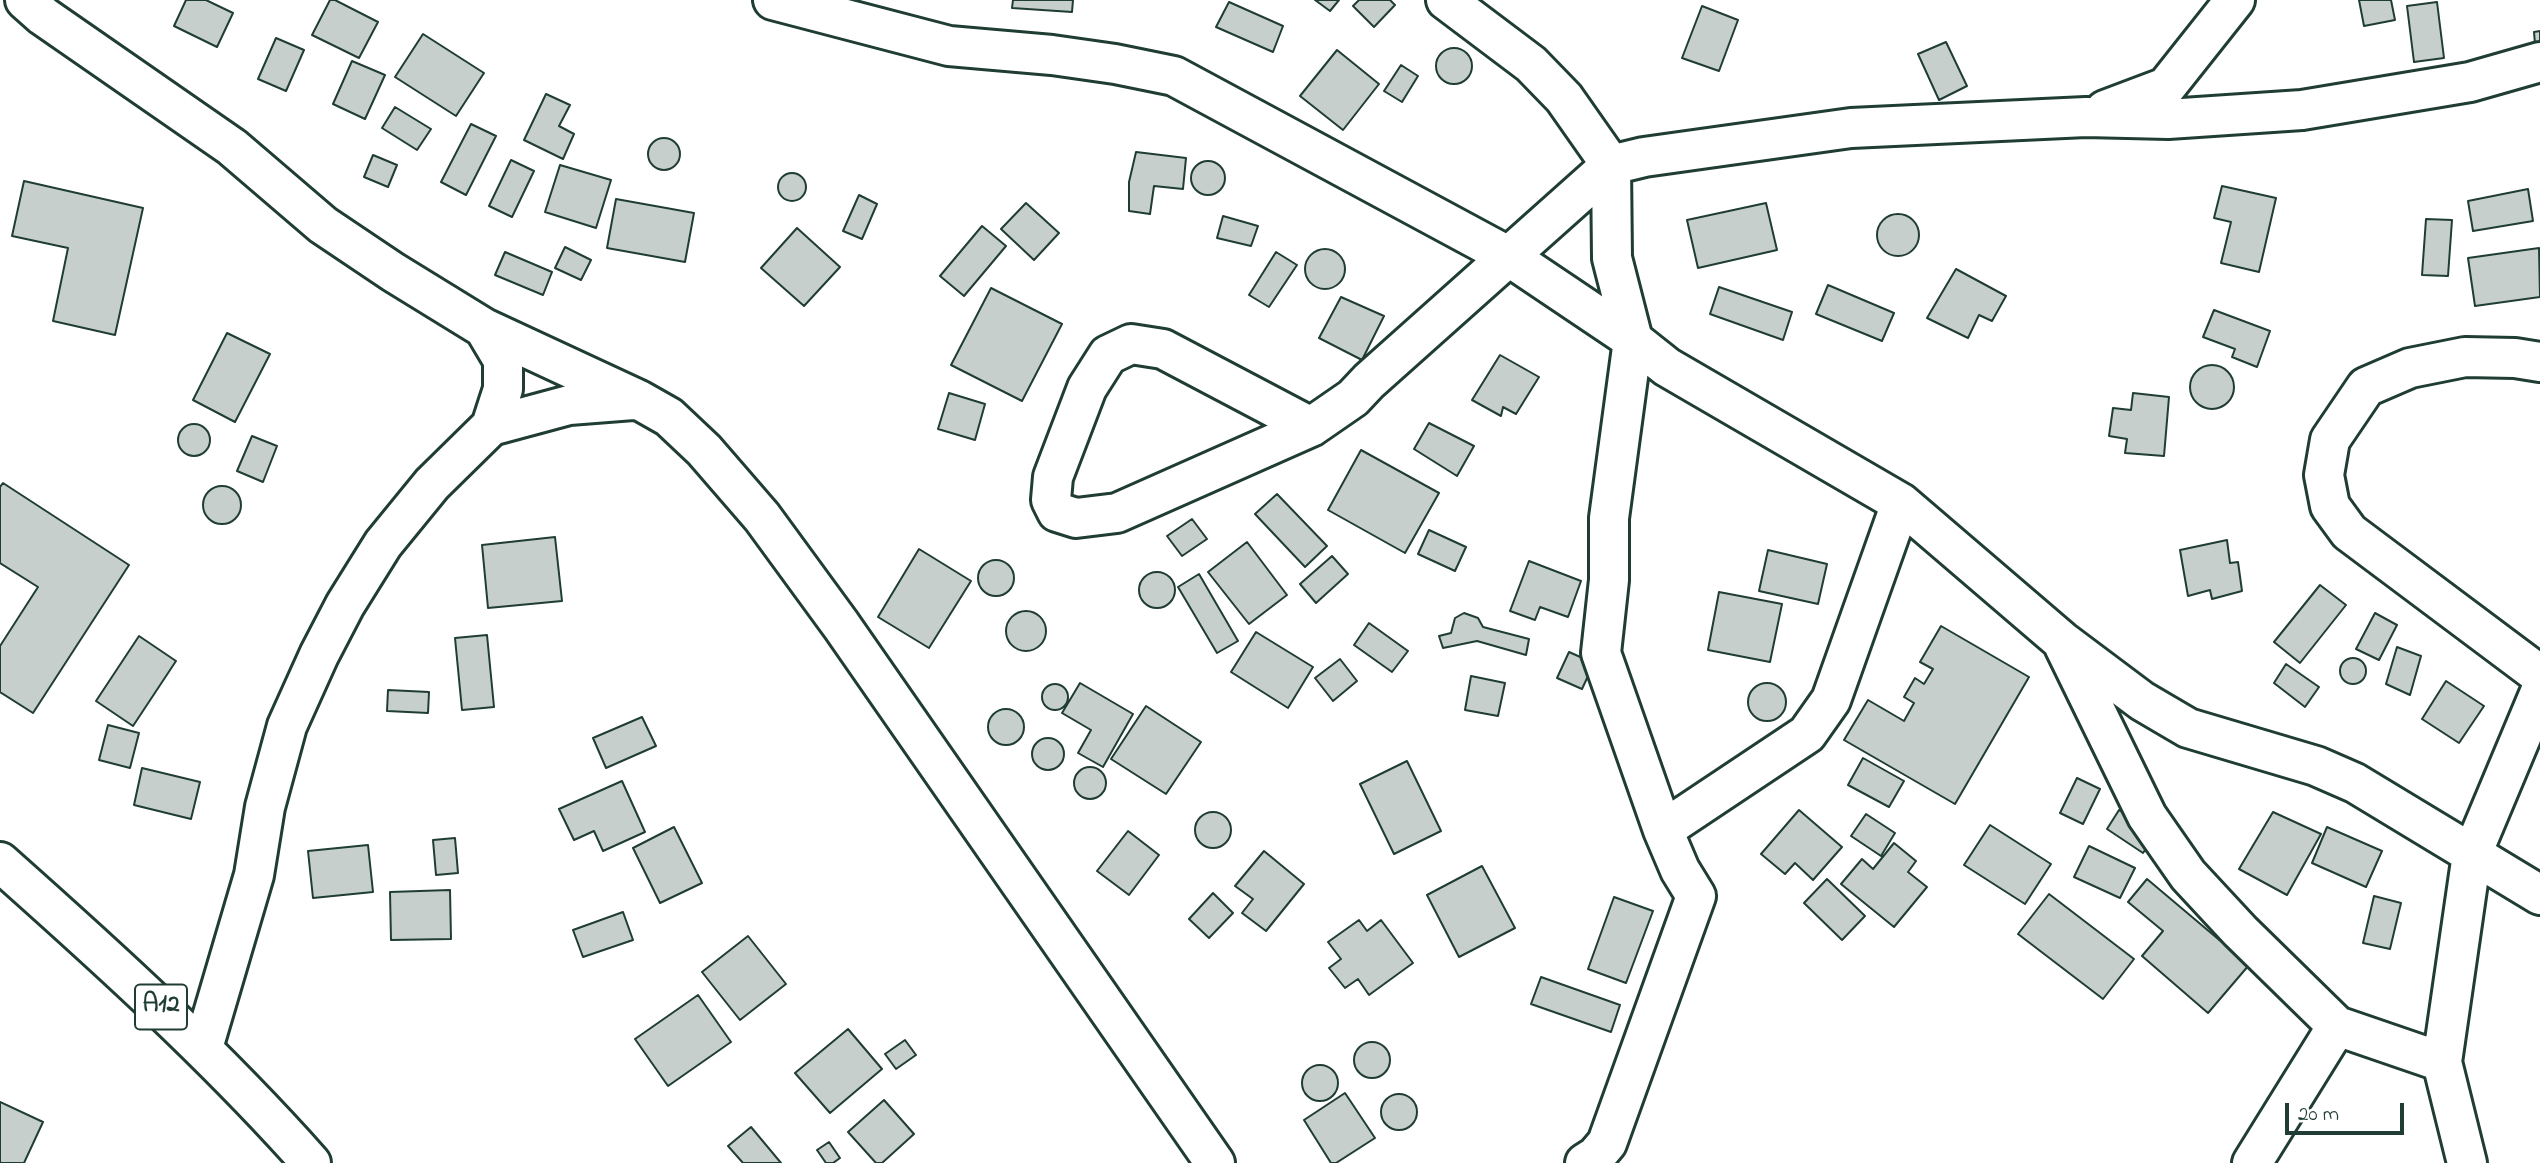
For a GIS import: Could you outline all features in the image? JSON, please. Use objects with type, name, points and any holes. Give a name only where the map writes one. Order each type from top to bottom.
[{"type":"street","points":[[25,0],[43,16],[232,147],[323,225],[393,272],[484,328],[639,400],[668,417],[704,450],[762,517],[841,625],[1215,1163]]},
{"type":"street","points":[[773,0],[949,46],[1052,55],[1174,76],[1508,256],[1633,340],[1667,367],[1901,503],[2062,641],[2142,701],[2188,728],[2316,766],[2355,783],[2540,895]]},
{"type":"street","points":[[1446,0],[1531,64],[1564,98],[1611,165],[1612,258],[1633,340],[1609,518],[1609,579],[1601,653],[1663,830],[1680,870],[1696,896],[1607,1143],[1596,1156],[1585,1163]]},
{"type":"street","points":[[2086,117],[2166,87],[2235,0]]},
{"type":"street","points":[[1311,428],[1163,349],[1131,344],[1108,355],[1087,388],[1058,463],[1051,500],[1058,512],[1076,518],[1116,513],[1311,428],[1353,398],[1611,165],[1643,157],[1851,128],[2086,117],[2168,119],[2302,110],[2470,82],[2540,62]]},
{"type":"street","points":[[203,1048],[254,875],[265,807],[287,726],[319,655],[345,605],[383,544],[432,484],[491,426],[503,389],[503,360],[484,328]]},
{"type":"street","points":[[2540,362],[2515,358],[2465,357],[2410,369],[2366,387],[2330,440],[2324,475],[2330,506],[2349,532],[2540,675]]},
{"type":"street","points":[[491,426],[569,405],[639,400]]},
{"type":"street","points":[[1663,830],[1807,734],[1831,700],[1901,503]]},
{"type":"street","points":[[2062,641],[2147,816],[2188,875],[2240,931],[2337,1026],[2442,1062]]},
{"type":"street","points":[[2467,1163],[2442,1062],[2472,854],[2540,692]]},
{"type":"street","name":"A12","points":[[0,862],[203,1048],[311,1163]]},
{"type":"street","points":[[2252,1163],[2337,1026]]},
{"type":"building","points":[[186,0],[206,0],[233,13],[217,47],[174,26]]},
{"type":"building","points":[[330,0],[378,22],[359,58],[312,35]]},
{"type":"building","points":[[1013,0],[1073,0],[1072,12],[1012,8]]},
{"type":"building","points":[[1315,0],[1339,0],[1330,11]]},
{"type":"building","points":[[1359,0],[1390,0],[1395,5],[1374,27],[1353,6]]},
{"type":"building","points":[[2359,0],[2391,0],[2395,20],[2364,26]]},
{"type":"building","points":[[1229,2],[1283,26],[1273,52],[1216,27]]},
{"type":"building","points":[[2437,2],[2444,58],[2414,62],[2407,6]]},
{"type":"building","points":[[1702,6],[1738,20],[1719,71],[1682,58]]},
{"type":"building","points":[[2540,31],[2540,43],[2535,44],[2534,32]]},
{"type":"building","points":[[423,34],[484,73],[456,116],[395,77]]},
{"type":"building","points":[[276,38],[304,50],[286,91],[258,79]]},
{"type":"building","points":[[1946,42],[1967,86],[1939,100],[1918,54]]},
{"type":"building","points":[[1454,48],[1467,53],[1472,66],[1467,79],[1454,84],[1441,79],[1436,66],[1441,53]]},
{"type":"building","points":[[1337,50],[1379,84],[1343,130],[1300,96]]},
{"type":"building","points":[[352,61],[385,75],[365,119],[333,104]]},
{"type":"building","points":[[1401,65],[1418,76],[1402,102],[1384,91]]},
{"type":"building","points":[[546,94],[570,105],[559,126],[574,134],[563,159],[524,140]]},
{"type":"building","points":[[395,107],[431,129],[417,150],[382,128]]},
{"type":"building","points":[[471,124],[496,136],[466,195],[441,182]]},
{"type":"building","points":[[664,138],[676,142],[680,154],[676,166],[664,170],[652,166],[648,154],[652,142]]},
{"type":"building","points":[[1136,152],[1186,158],[1183,189],[1154,186],[1150,214],[1129,211],[1129,182]]},
{"type":"building","points":[[373,155],[397,165],[388,187],[364,177]]},
{"type":"building","points":[[511,160],[534,171],[512,217],[489,206]]},
{"type":"building","points":[[1208,161],[1220,166],[1225,178],[1220,190],[1208,195],[1196,190],[1191,178],[1196,166]]},
{"type":"building","points":[[560,165],[611,180],[596,228],[545,212]]},
{"type":"building","points":[[792,173],[802,177],[806,187],[802,197],[792,201],[782,197],[778,187],[782,177]]},
{"type":"building","points":[[24,181],[143,208],[115,335],[53,321],[68,248],[12,236]]},
{"type":"building","points":[[2222,186],[2276,198],[2259,272],[2221,263],[2231,222],[2214,218]]},
{"type":"building","points":[[2528,189],[2533,221],[2473,231],[2468,201]]},
{"type":"building","points":[[859,195],[877,204],[862,239],[843,231]]},
{"type":"building","points":[[616,199],[694,213],[685,262],[607,248]]},
{"type":"building","points":[[1026,203],[1059,233],[1034,260],[1001,229]]},
{"type":"building","points":[[1766,203],[1777,250],[1698,268],[1687,220]]},
{"type":"building","points":[[1898,214],[1913,220],[1919,235],[1913,250],[1898,256],[1883,250],[1877,235],[1883,220]]},
{"type":"building","points":[[1223,216],[1258,226],[1251,246],[1217,238]]},
{"type":"building","points":[[2426,219],[2452,220],[2448,276],[2422,275]]},
{"type":"building","points":[[982,226],[1006,246],[964,296],[940,276]]},
{"type":"building","points":[[797,228],[840,267],[804,306],[761,268]]},
{"type":"building","points":[[565,247],[591,260],[581,280],[555,268]]},
{"type":"building","points":[[2539,248],[2540,297],[2475,306],[2468,258]]},
{"type":"building","points":[[1325,249],[1339,255],[1345,269],[1339,283],[1325,289],[1311,283],[1305,269],[1311,255]]},
{"type":"building","points":[[505,252],[552,272],[543,295],[495,275]]},
{"type":"building","points":[[1276,252],[1297,265],[1269,307],[1249,295]]},
{"type":"building","points":[[1956,269],[2006,296],[1992,321],[1979,315],[1968,338],[1927,318]]},
{"type":"building","points":[[1828,285],[1894,313],[1882,341],[1816,314]]},
{"type":"building","points":[[1719,287],[1792,312],[1783,340],[1710,314]]},
{"type":"building","points":[[991,288],[1062,324],[1022,401],[951,365]]},
{"type":"building","points":[[1341,297],[1384,316],[1362,360],[1319,338]]},
{"type":"building","points":[[2214,310],[2270,331],[2257,367],[2232,357],[2235,349],[2203,337]]},
{"type":"building","points":[[227,333],[270,354],[235,422],[193,400]]},
{"type":"building","points":[[1500,355],[1539,377],[1516,414],[1503,407],[1501,416],[1472,400]]},
{"type":"building","points":[[2212,365],[2227,372],[2234,387],[2227,402],[2212,409],[2197,402],[2190,387],[2197,372]]},
{"type":"building","points":[[949,393],[985,404],[975,440],[938,429]]},
{"type":"building","points":[[2133,393],[2169,397],[2164,456],[2125,453],[2127,439],[2109,436],[2113,408],[2131,410]]},
{"type":"building","points":[[1429,423],[1474,446],[1457,476],[1414,449]]},
{"type":"building","points":[[194,424],[205,429],[210,440],[205,451],[194,456],[183,451],[178,440],[183,429]]},
{"type":"building","points":[[252,436],[277,446],[263,482],[237,471]]},
{"type":"building","points":[[1361,450],[1439,493],[1405,553],[1328,510]]},
{"type":"building","points":[[3,483],[129,565],[33,713],[0,692],[0,646],[38,587],[0,563],[0,487]]},
{"type":"building","points":[[222,486],[235,492],[241,505],[235,518],[222,524],[209,518],[203,505],[209,492]]},
{"type":"building","points":[[1277,494],[1327,546],[1305,567],[1255,514]]},
{"type":"building","points":[[1192,519],[1207,539],[1182,556],[1167,536]]},
{"type":"building","points":[[1429,530],[1466,547],[1455,571],[1418,554]]},
{"type":"building","points":[[555,537],[562,601],[488,608],[482,545]]},
{"type":"building","points":[[2227,540],[2230,563],[2238,562],[2242,591],[2212,599],[2210,590],[2188,596],[2180,550]]},
{"type":"building","points":[[1247,542],[1287,595],[1249,624],[1208,572]]},
{"type":"building","points":[[919,549],[971,581],[929,648],[878,617]]},
{"type":"building","points":[[1768,550],[1827,564],[1818,604],[1759,591]]},
{"type":"building","points":[[1332,556],[1348,574],[1316,603],[1300,584]]},
{"type":"building","points":[[996,560],[1009,565],[1014,578],[1009,591],[996,596],[983,591],[978,578],[983,565]]},
{"type":"building","points":[[1529,561],[1581,581],[1568,617],[1540,607],[1535,620],[1510,611]]},
{"type":"building","points":[[1157,572],[1170,577],[1175,590],[1170,603],[1157,608],[1144,603],[1139,590],[1144,577]]},
{"type":"building","points":[[1199,574],[1238,641],[1217,653],[1178,587]]},
{"type":"building","points":[[2320,585],[2346,605],[2300,663],[2274,642]]},
{"type":"building","points":[[1719,592],[1782,604],[1770,662],[1708,650]]},
{"type":"building","points":[[1026,611],[1034,612],[1040,617],[1045,623],[1045,639],[1040,645],[1034,650],[1026,651],[1018,650],[1012,645],[1007,639],[1006,631],[1007,623],[1012,617],[1018,612]]},
{"type":"building","points":[[1464,613],[1478,618],[1483,627],[1529,639],[1526,655],[1477,641],[1443,648],[1439,636],[1451,633],[1455,618]]},
{"type":"building","points":[[2375,613],[2397,625],[2379,660],[2356,649]]},
{"type":"building","points":[[1369,623],[1408,651],[1392,672],[1354,645]]},
{"type":"building","points":[[1941,626],[2029,677],[1955,804],[1844,740],[1868,700],[1904,721],[1914,703],[1904,697],[1915,678],[1924,684],[1933,669],[1920,662]]},
{"type":"building","points":[[1256,632],[1313,667],[1288,708],[1231,672]]},
{"type":"building","points":[[487,635],[494,707],[462,710],[455,638]]},
{"type":"building","points":[[139,636],[176,661],[133,726],[96,701]]},
{"type":"building","points":[[2397,647],[2421,656],[2410,695],[2386,684]]},
{"type":"building","points":[[1569,652],[1594,663],[1582,689],[1557,678]]},
{"type":"building","points":[[2353,658],[2362,662],[2366,671],[2362,680],[2353,684],[2344,680],[2340,671],[2344,662]]},
{"type":"building","points":[[1340,659],[1357,681],[1333,701],[1315,678]]},
{"type":"building","points":[[2286,664],[2319,687],[2305,707],[2274,683]]},
{"type":"building","points":[[1471,676],[1505,683],[1498,716],[1465,710]]},
{"type":"building","points":[[2446,681],[2484,706],[2459,743],[2422,719]]},
{"type":"building","points":[[1080,683],[1133,714],[1103,767],[1078,753],[1091,730],[1062,713]]},
{"type":"building","points":[[1767,683],[1780,689],[1786,702],[1780,715],[1767,721],[1754,715],[1748,702],[1754,689]]},
{"type":"building","points":[[1055,684],[1064,688],[1068,697],[1064,706],[1055,710],[1046,706],[1042,697],[1046,688]]},
{"type":"building","points":[[388,690],[429,692],[428,713],[387,711]]},
{"type":"building","points":[[1146,706],[1201,742],[1166,794],[1111,759]]},
{"type":"building","points":[[1006,709],[1019,714],[1024,727],[1019,740],[1006,745],[993,740],[988,727],[993,714]]},
{"type":"building","points":[[642,717],[656,746],[606,768],[593,738]]},
{"type":"building","points":[[108,725],[139,733],[130,768],[99,760]]},
{"type":"building","points":[[1048,738],[1059,743],[1064,754],[1059,765],[1048,770],[1037,765],[1032,754],[1037,743]]},
{"type":"building","points":[[1863,758],[1904,781],[1889,807],[1848,785]]},
{"type":"building","points":[[1407,761],[1441,831],[1394,854],[1360,784]]},
{"type":"building","points":[[1090,767],[1101,772],[1106,783],[1101,794],[1090,799],[1079,794],[1074,783],[1079,772]]},
{"type":"building","points":[[142,768],[200,782],[191,819],[134,805]]},
{"type":"building","points":[[2077,778],[2100,789],[2083,824],[2060,813]]},
{"type":"building","points":[[622,781],[645,832],[603,851],[594,831],[574,840],[559,809]]},
{"type":"building","points":[[1799,810],[1842,847],[1813,880],[1795,863],[1785,874],[1761,854]]},
{"type":"building","points":[[2119,810],[2156,834],[2143,853],[2107,829]]},
{"type":"building","points":[[1213,812],[1226,817],[1231,830],[1226,843],[1213,848],[1200,843],[1195,830],[1200,817]]},
{"type":"building","points":[[2273,812],[2321,834],[2287,895],[2239,869]]},
{"type":"building","points":[[1866,814],[1895,833],[1881,856],[1851,836]]},
{"type":"building","points":[[1990,825],[2051,864],[2025,904],[1964,865]]},
{"type":"building","points":[[674,827],[702,883],[660,903],[633,848]]},
{"type":"building","points":[[2327,827],[2382,851],[2366,887],[2312,863]]},
{"type":"building","points":[[1128,831],[1159,855],[1129,895],[1097,871]]},
{"type":"building","points":[[455,838],[458,873],[436,875],[433,840]]},
{"type":"building","points":[[1894,843],[1916,861],[1908,872],[1927,887],[1894,927],[1841,884],[1862,859],[1873,869]]},
{"type":"building","points":[[368,845],[373,892],[313,898],[308,851]]},
{"type":"building","points":[[2089,846],[2135,868],[2120,898],[2074,877]]},
{"type":"building","points":[[1264,851],[1304,884],[1266,931],[1242,913],[1253,899],[1235,886]]},
{"type":"building","points":[[1482,866],[1515,928],[1459,957],[1427,895]]},
{"type":"building","points":[[1827,879],[1865,916],[1842,940],[1804,903]]},
{"type":"building","points":[[2147,879],[2249,965],[2208,1013],[2142,956],[2163,931],[2128,902]]},
{"type":"building","points":[[450,890],[451,939],[391,940],[390,892]]},
{"type":"building","points":[[1213,893],[1233,913],[1209,938],[1189,919]]},
{"type":"building","points":[[2049,894],[2134,959],[2103,999],[2018,934]]},
{"type":"building","points":[[2374,896],[2401,903],[2390,949],[2363,943]]},
{"type":"building","points":[[1614,897],[1653,911],[1626,983],[1588,969]]},
{"type":"building","points":[[623,912],[633,940],[583,957],[573,930]]},
{"type":"building","points":[[1359,920],[1367,931],[1381,920],[1413,963],[1369,995],[1358,979],[1345,988],[1329,968],[1341,959],[1328,942]]},
{"type":"building","points":[[748,936],[786,984],[740,1020],[702,972]]},
{"type":"building","points":[[1541,977],[1620,1005],[1611,1032],[1531,1004]]},
{"type":"building","points":[[698,995],[731,1042],[668,1086],[635,1039]]},
{"type":"building","points":[[848,1029],[882,1069],[830,1113],[795,1073]]},
{"type":"building","points":[[905,1040],[916,1055],[896,1069],[885,1054]]},
{"type":"building","points":[[1372,1042],[1385,1047],[1390,1060],[1385,1073],[1372,1078],[1359,1073],[1354,1060],[1359,1047]]},
{"type":"building","points":[[1320,1065],[1333,1070],[1338,1083],[1333,1096],[1320,1101],[1307,1096],[1302,1083],[1307,1070]]},
{"type":"building","points":[[1345,1093],[1375,1138],[1336,1163],[1331,1163],[1304,1120]]},
{"type":"building","points":[[1399,1094],[1412,1099],[1417,1112],[1412,1125],[1399,1130],[1386,1125],[1381,1112],[1386,1099]]},
{"type":"building","points":[[884,1100],[914,1134],[882,1163],[876,1163],[848,1132]]},
{"type":"building","points":[[0,1102],[43,1122],[24,1163],[0,1163]]},
{"type":"building","points":[[751,1127],[781,1163],[743,1163],[728,1146]]},
{"type":"building","points":[[829,1142],[840,1158],[833,1163],[826,1163],[817,1150]]}]
